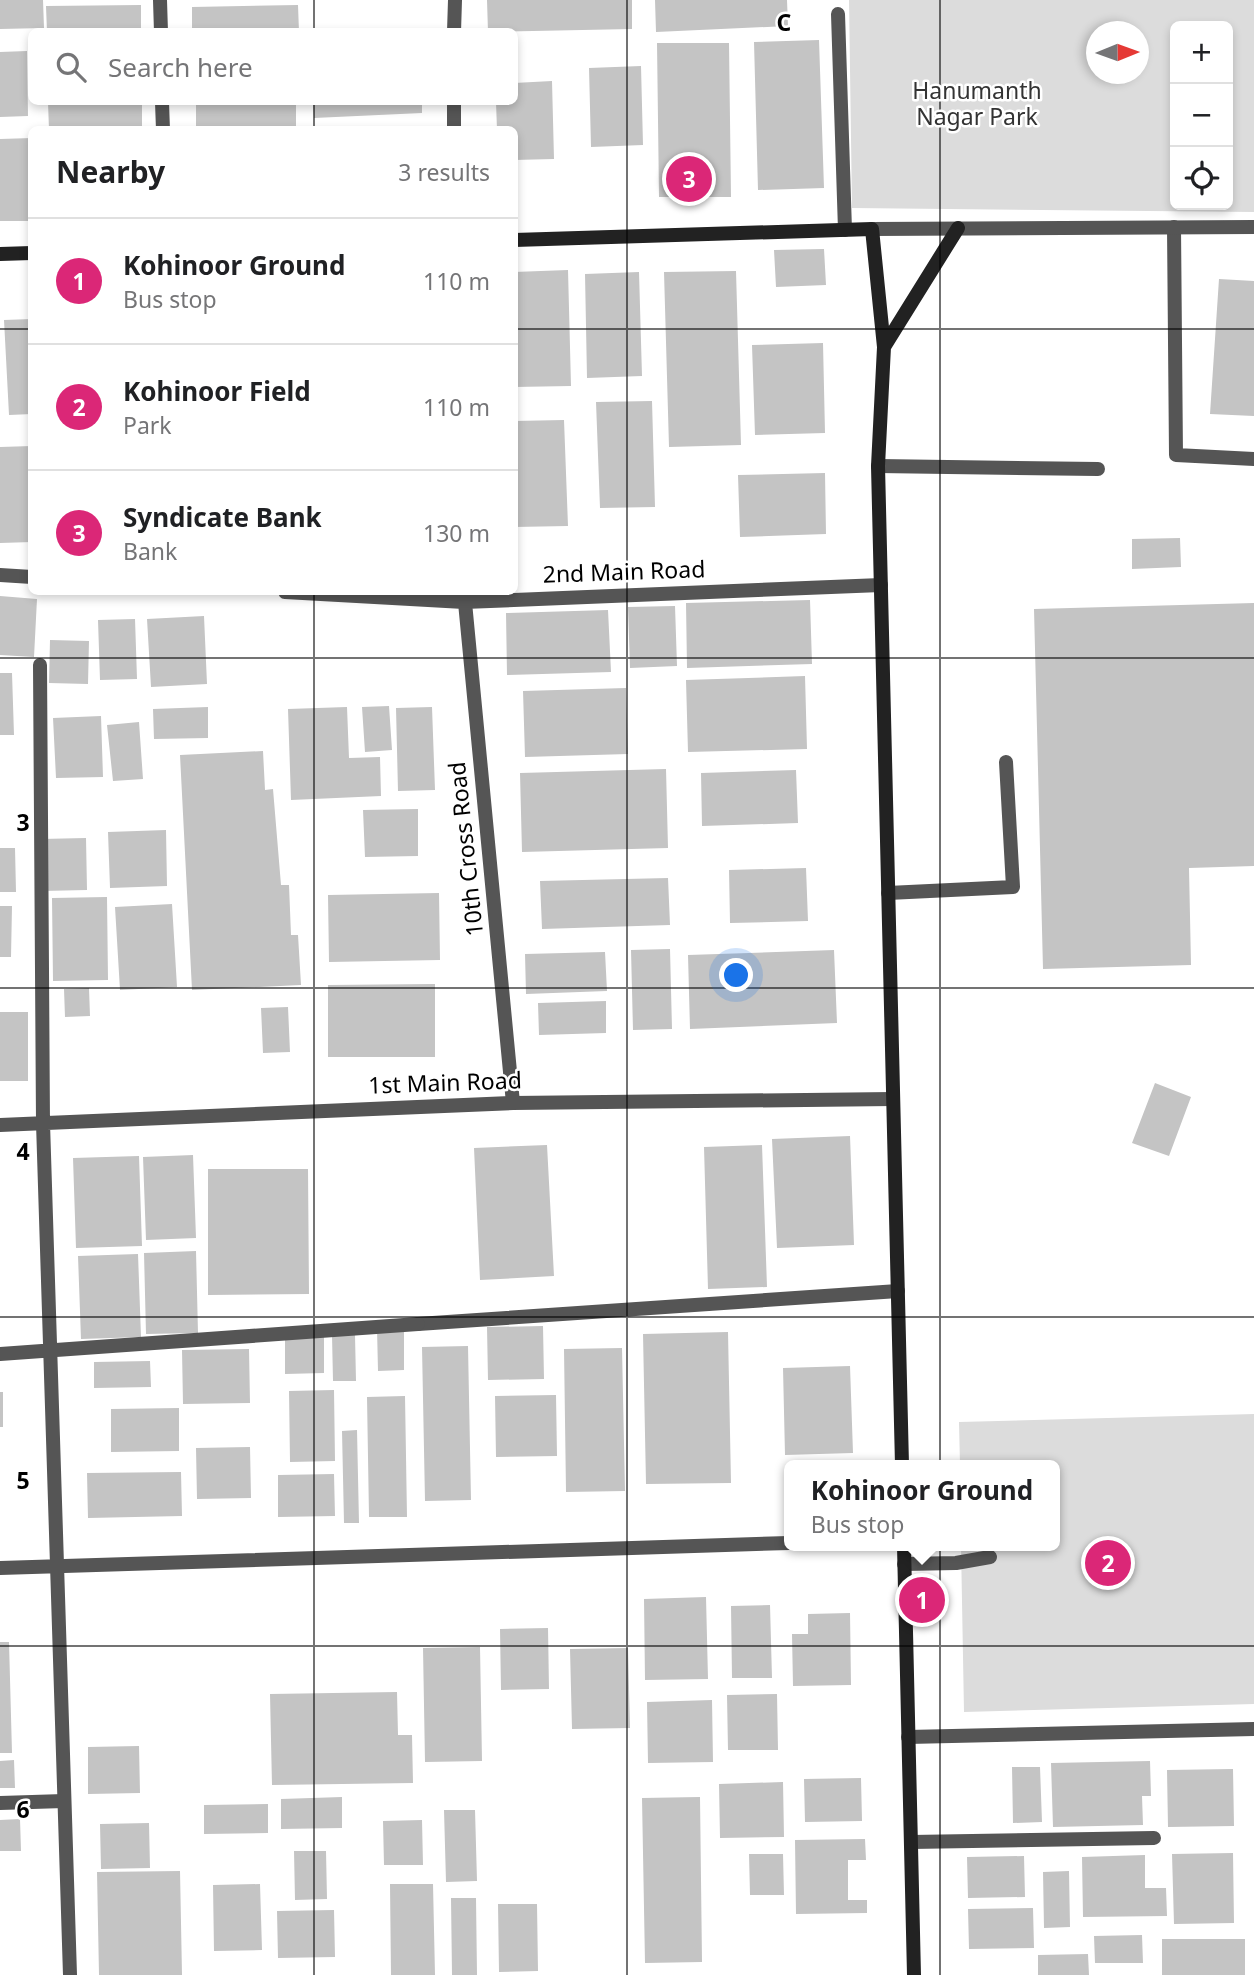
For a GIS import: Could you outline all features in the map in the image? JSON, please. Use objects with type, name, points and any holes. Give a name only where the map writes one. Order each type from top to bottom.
[{"type":"main road","points":[[884,347],[958,228]]},
{"type":"main road","points":[[518,240],[872,229],[884,347],[878,466],[902,1460]]},
{"type":"main road","points":[[0,254],[28,253]]},
{"type":"main road","points":[[904,1551],[914,1975]]},
{"type":"street","points":[[160,0],[161,28]]},
{"type":"street","points":[[454,0],[454,28]]},
{"type":"street","points":[[838,14],[845,230]]},
{"type":"street","points":[[162,105],[163,126]]},
{"type":"street","points":[[454,105],[454,126]]},
{"type":"street","points":[[1174,226],[1176,454],[1254,459]]},
{"type":"street","points":[[872,229],[1254,227]]},
{"type":"street","points":[[878,466],[1098,469]]},
{"type":"street","points":[[0,575],[28,577]]},
{"type":"street","name":"2nd Main Road","points":[[392,595],[464,597],[881,584]]},
{"type":"street","name":"10th Cross Road","points":[[464,597],[513,1102]]},
{"type":"street","points":[[40,665],[43,1123],[70,1975]]},
{"type":"street","points":[[888,893],[1013,887],[1006,762]]},
{"type":"street","name":"1st Main Road","points":[[0,1125],[513,1102],[893,1099]]},
{"type":"street","points":[[0,1354],[898,1292]]},
{"type":"street","points":[[0,1568],[784,1543]]},
{"type":"street","points":[[904,1564],[956,1563],[990,1557]]},
{"type":"street","points":[[908,1737],[1254,1729]]},
{"type":"street","points":[[0,1803],[64,1801]]},
{"type":"street","points":[[911,1842],[1154,1838]]},
{"type":"green space","name":"Hanumanth Nagar Park","points":[[849,0],[1254,0],[1254,212],[852,208]]},
{"type":"green space","points":[[1254,1414],[1254,1704],[964,1712],[961,1551],[1060,1551],[1060,1460],[960,1460],[959,1422]]},
{"type":"building","points":[[0,0],[43,0],[44,28],[0,29]]},
{"type":"building","points":[[487,0],[632,0],[632,29],[518,31],[518,28],[488,28]]},
{"type":"building","points":[[655,0],[787,0],[788,26],[656,32]]},
{"type":"building","points":[[141,5],[141,28],[47,28],[46,6]]},
{"type":"building","points":[[298,5],[299,28],[192,28],[192,7]]},
{"type":"building","points":[[819,40],[824,188],[758,190],[754,42]]},
{"type":"building","points":[[657,43],[729,43],[731,197],[659,197]]},
{"type":"building","points":[[27,51],[28,116],[0,117],[0,52]]},
{"type":"building","points":[[641,66],[643,145],[591,147],[589,68]]},
{"type":"building","points":[[552,81],[554,159],[518,160],[518,126],[497,126],[496,105],[518,105],[518,83]]},
{"type":"building","points":[[48,105],[142,105],[142,126],[49,126]]},
{"type":"building","points":[[196,105],[296,105],[296,126],[196,126]]},
{"type":"building","points":[[313,105],[422,105],[422,113],[314,118]]},
{"type":"building","points":[[28,138],[28,221],[0,221],[0,139]]},
{"type":"building","points":[[824,249],[826,285],[776,287],[774,250]]},
{"type":"building","points":[[568,270],[571,386],[518,387],[518,272]]},
{"type":"building","points":[[736,271],[741,445],[669,447],[664,272]]},
{"type":"building","points":[[639,272],[642,376],[587,378],[585,274]]},
{"type":"building","points":[[1219,279],[1254,281],[1254,416],[1210,414]]},
{"type":"building","points":[[28,319],[28,414],[9,415],[4,320]]},
{"type":"building","points":[[823,343],[825,433],[755,435],[752,345]]},
{"type":"building","points":[[652,401],[655,507],[600,508],[596,402]]},
{"type":"building","points":[[564,420],[568,526],[518,527],[518,421]]},
{"type":"building","points":[[28,446],[28,542],[0,543],[0,447]]},
{"type":"building","points":[[825,473],[826,534],[740,537],[738,475]]},
{"type":"building","points":[[1180,538],[1181,567],[1132,569],[1132,539]]},
{"type":"building","points":[[0,596],[37,599],[34,657],[0,655]]},
{"type":"building","points":[[810,600],[812,664],[687,668],[686,603]]},
{"type":"building","points":[[1254,603],[1254,866],[1189,868],[1191,965],[1043,969],[1034,609]]},
{"type":"building","points":[[675,606],[677,666],[630,668],[628,607]]},
{"type":"building","points":[[608,610],[611,672],[507,675],[506,613]]},
{"type":"building","points":[[204,616],[207,684],[151,687],[147,619]]},
{"type":"building","points":[[135,619],[137,679],[100,680],[98,620]]},
{"type":"building","points":[[50,640],[89,641],[88,684],[49,683]]},
{"type":"building","points":[[0,673],[12,673],[14,735],[0,735]]},
{"type":"building","points":[[805,676],[807,749],[688,752],[686,680]]},
{"type":"building","points":[[626,688],[628,754],[525,757],[523,691]]},
{"type":"building","points":[[389,706],[392,750],[365,752],[362,707]]},
{"type":"building","points":[[208,707],[208,738],[154,739],[153,709]]},
{"type":"building","points":[[347,707],[349,758],[380,757],[381,796],[291,800],[288,709]]},
{"type":"building","points":[[432,707],[435,790],[398,791],[396,708]]},
{"type":"building","points":[[101,716],[103,777],[56,778],[53,718]]},
{"type":"building","points":[[139,722],[143,779],[113,781],[107,725]]},
{"type":"building","points":[[263,751],[265,790],[273,789],[281,885],[289,885],[291,935],[298,935],[301,985],[192,990],[180,755]]},
{"type":"building","points":[[666,769],[668,848],[522,852],[520,773]]},
{"type":"building","points":[[796,770],[798,823],[702,826],[701,773]]},
{"type":"building","points":[[418,809],[418,856],[365,857],[363,810]]},
{"type":"building","points":[[166,830],[167,886],[110,888],[108,832]]},
{"type":"building","points":[[86,838],[87,890],[42,891],[41,839]]},
{"type":"building","points":[[0,848],[15,848],[16,892],[0,892]]},
{"type":"building","points":[[806,868],[808,921],[730,923],[729,870]]},
{"type":"building","points":[[668,878],[670,925],[542,929],[540,881]]},
{"type":"building","points":[[439,893],[440,960],[329,962],[328,895]]},
{"type":"building","points":[[107,897],[108,980],[53,981],[52,898]]},
{"type":"building","points":[[172,904],[177,987],[120,990],[115,907]]},
{"type":"building","points":[[0,906],[12,906],[11,957],[0,957]]},
{"type":"building","points":[[670,949],[672,1029],[633,1030],[631,950]]},
{"type":"building","points":[[834,950],[837,1023],[690,1029],[688,955]]},
{"type":"building","points":[[605,952],[607,991],[526,994],[525,954]]},
{"type":"building","points":[[435,984],[435,1057],[328,1057],[328,985]]},
{"type":"building","points":[[89,988],[90,1016],[65,1017],[64,989]]},
{"type":"building","points":[[606,1001],[606,1033],[539,1035],[538,1003]]},
{"type":"building","points":[[288,1007],[290,1052],[263,1053],[261,1008]]},
{"type":"building","points":[[0,1012],[28,1012],[28,1081],[0,1081]]},
{"type":"building","points":[[1155,1083],[1191,1097],[1169,1156],[1132,1143]]},
{"type":"building","points":[[850,1136],[854,1245],[777,1248],[772,1139]]},
{"type":"building","points":[[547,1145],[554,1276],[480,1280],[474,1148]]},
{"type":"building","points":[[762,1145],[767,1287],[708,1289],[704,1147]]},
{"type":"building","points":[[193,1155],[196,1238],[146,1240],[143,1157]]},
{"type":"building","points":[[139,1156],[142,1246],[76,1248],[73,1158]]},
{"type":"building","points":[[208,1169],[308,1169],[309,1294],[208,1295]]},
{"type":"building","points":[[196,1251],[198,1333],[146,1334],[144,1253]]},
{"type":"building","points":[[138,1254],[141,1337],[81,1339],[78,1256]]},
{"type":"building","points":[[543,1326],[544,1379],[488,1380],[487,1327]]},
{"type":"building","points":[[404,1327],[404,1370],[378,1371],[377,1328]]},
{"type":"building","points":[[728,1332],[731,1483],[646,1484],[643,1334]]},
{"type":"building","points":[[332,1335],[355,1335],[356,1381],[333,1381]]},
{"type":"building","points":[[324,1336],[324,1373],[285,1374],[285,1337]]},
{"type":"building","points":[[468,1346],[471,1500],[425,1501],[422,1347]]},
{"type":"building","points":[[622,1348],[625,1491],[566,1492],[564,1349]]},
{"type":"building","points":[[249,1349],[250,1403],[183,1404],[182,1350]]},
{"type":"building","points":[[150,1361],[151,1387],[94,1388],[94,1362]]},
{"type":"building","points":[[850,1366],[853,1453],[785,1455],[783,1368]]},
{"type":"building","points":[[334,1390],[335,1461],[290,1462],[289,1391]]},
{"type":"building","points":[[0,1392],[3,1392],[3,1427],[0,1427]]},
{"type":"building","points":[[556,1395],[557,1456],[496,1457],[495,1396]]},
{"type":"building","points":[[405,1396],[407,1517],[369,1517],[367,1397]]},
{"type":"building","points":[[179,1408],[179,1451],[111,1452],[111,1409]]},
{"type":"building","points":[[357,1430],[359,1523],[344,1523],[342,1431]]},
{"type":"building","points":[[250,1447],[251,1498],[197,1499],[196,1448]]},
{"type":"building","points":[[181,1472],[182,1516],[88,1518],[87,1473]]},
{"type":"building","points":[[334,1474],[335,1516],[278,1517],[278,1475]]},
{"type":"building","points":[[706,1597],[708,1679],[645,1680],[644,1599]]},
{"type":"building","points":[[770,1605],[772,1678],[732,1678],[731,1606]]},
{"type":"building","points":[[850,1613],[851,1685],[793,1686],[792,1634],[808,1634],[808,1614]]},
{"type":"building","points":[[548,1628],[549,1689],[501,1690],[500,1629]]},
{"type":"building","points":[[0,1642],[9,1642],[12,1753],[0,1753]]},
{"type":"building","points":[[480,1647],[482,1761],[425,1762],[423,1648]]},
{"type":"building","points":[[628,1648],[630,1728],[572,1729],[570,1649]]},
{"type":"building","points":[[397,1692],[398,1735],[412,1735],[413,1783],[272,1785],[270,1694]]},
{"type":"building","points":[[777,1694],[778,1750],[728,1750],[727,1695]]},
{"type":"building","points":[[712,1700],[713,1762],[648,1763],[647,1702]]},
{"type":"building","points":[[139,1746],[140,1793],[88,1794],[88,1747]]},
{"type":"building","points":[[14,1760],[15,1788],[0,1788],[0,1761]]},
{"type":"building","points":[[1150,1761],[1151,1796],[1142,1796],[1143,1825],[1053,1827],[1051,1763]]},
{"type":"building","points":[[1012,1767],[1040,1767],[1042,1822],[1013,1823]]},
{"type":"building","points":[[1233,1769],[1234,1826],[1168,1827],[1167,1770]]},
{"type":"building","points":[[861,1778],[862,1821],[805,1822],[804,1779]]},
{"type":"building","points":[[783,1782],[784,1837],[720,1838],[719,1784]]},
{"type":"building","points":[[342,1797],[342,1828],[281,1829],[281,1799]]},
{"type":"building","points":[[700,1797],[702,1962],[645,1963],[642,1798]]},
{"type":"building","points":[[268,1804],[268,1833],[204,1834],[204,1805]]},
{"type":"building","points":[[444,1810],[475,1810],[477,1881],[446,1882]]},
{"type":"building","points":[[20,1819],[21,1851],[0,1851],[0,1820]]},
{"type":"building","points":[[422,1820],[423,1865],[384,1865],[383,1821]]},
{"type":"building","points":[[149,1823],[150,1868],[101,1869],[100,1824]]},
{"type":"building","points":[[865,1839],[866,1860],[848,1860],[848,1900],[867,1900],[867,1913],[796,1914],[795,1840]]},
{"type":"building","points":[[294,1851],[326,1851],[327,1899],[295,1900]]},
{"type":"building","points":[[1233,1853],[1234,1923],[1174,1924],[1172,1854]]},
{"type":"building","points":[[749,1854],[783,1854],[784,1895],[750,1895]]},
{"type":"building","points":[[1145,1855],[1145,1888],[1166,1888],[1167,1916],[1083,1917],[1082,1857]]},
{"type":"building","points":[[1024,1856],[1025,1897],[968,1898],[967,1857]]},
{"type":"building","points":[[180,1871],[182,1975],[99,1975],[97,1872]]},
{"type":"building","points":[[1069,1871],[1070,1927],[1044,1928],[1043,1872]]},
{"type":"building","points":[[260,1884],[262,1950],[214,1951],[213,1885]]},
{"type":"building","points":[[390,1884],[433,1884],[435,1975],[391,1975]]},
{"type":"building","points":[[451,1898],[476,1898],[477,1975],[452,1975]]},
{"type":"building","points":[[498,1904],[537,1904],[538,1971],[499,1972]]},
{"type":"building","points":[[1033,1908],[1034,1948],[969,1949],[968,1909]]},
{"type":"building","points":[[334,1910],[335,1957],[278,1958],[277,1911]]},
{"type":"building","points":[[1142,1935],[1143,1963],[1095,1963],[1094,1936]]},
{"type":"building","points":[[1162,1939],[1245,1939],[1245,1975],[1162,1975]]},
{"type":"building","points":[[1088,1954],[1089,1975],[1038,1975],[1038,1955]]},
{"type":"place","name":"Syndicate Bank","points":[[689,179]]},
{"type":"place","name":"Kohinoor Field","points":[[1108,1563]]},
{"type":"place","name":"Kohinoor Ground","points":[[922,1600]]}]
